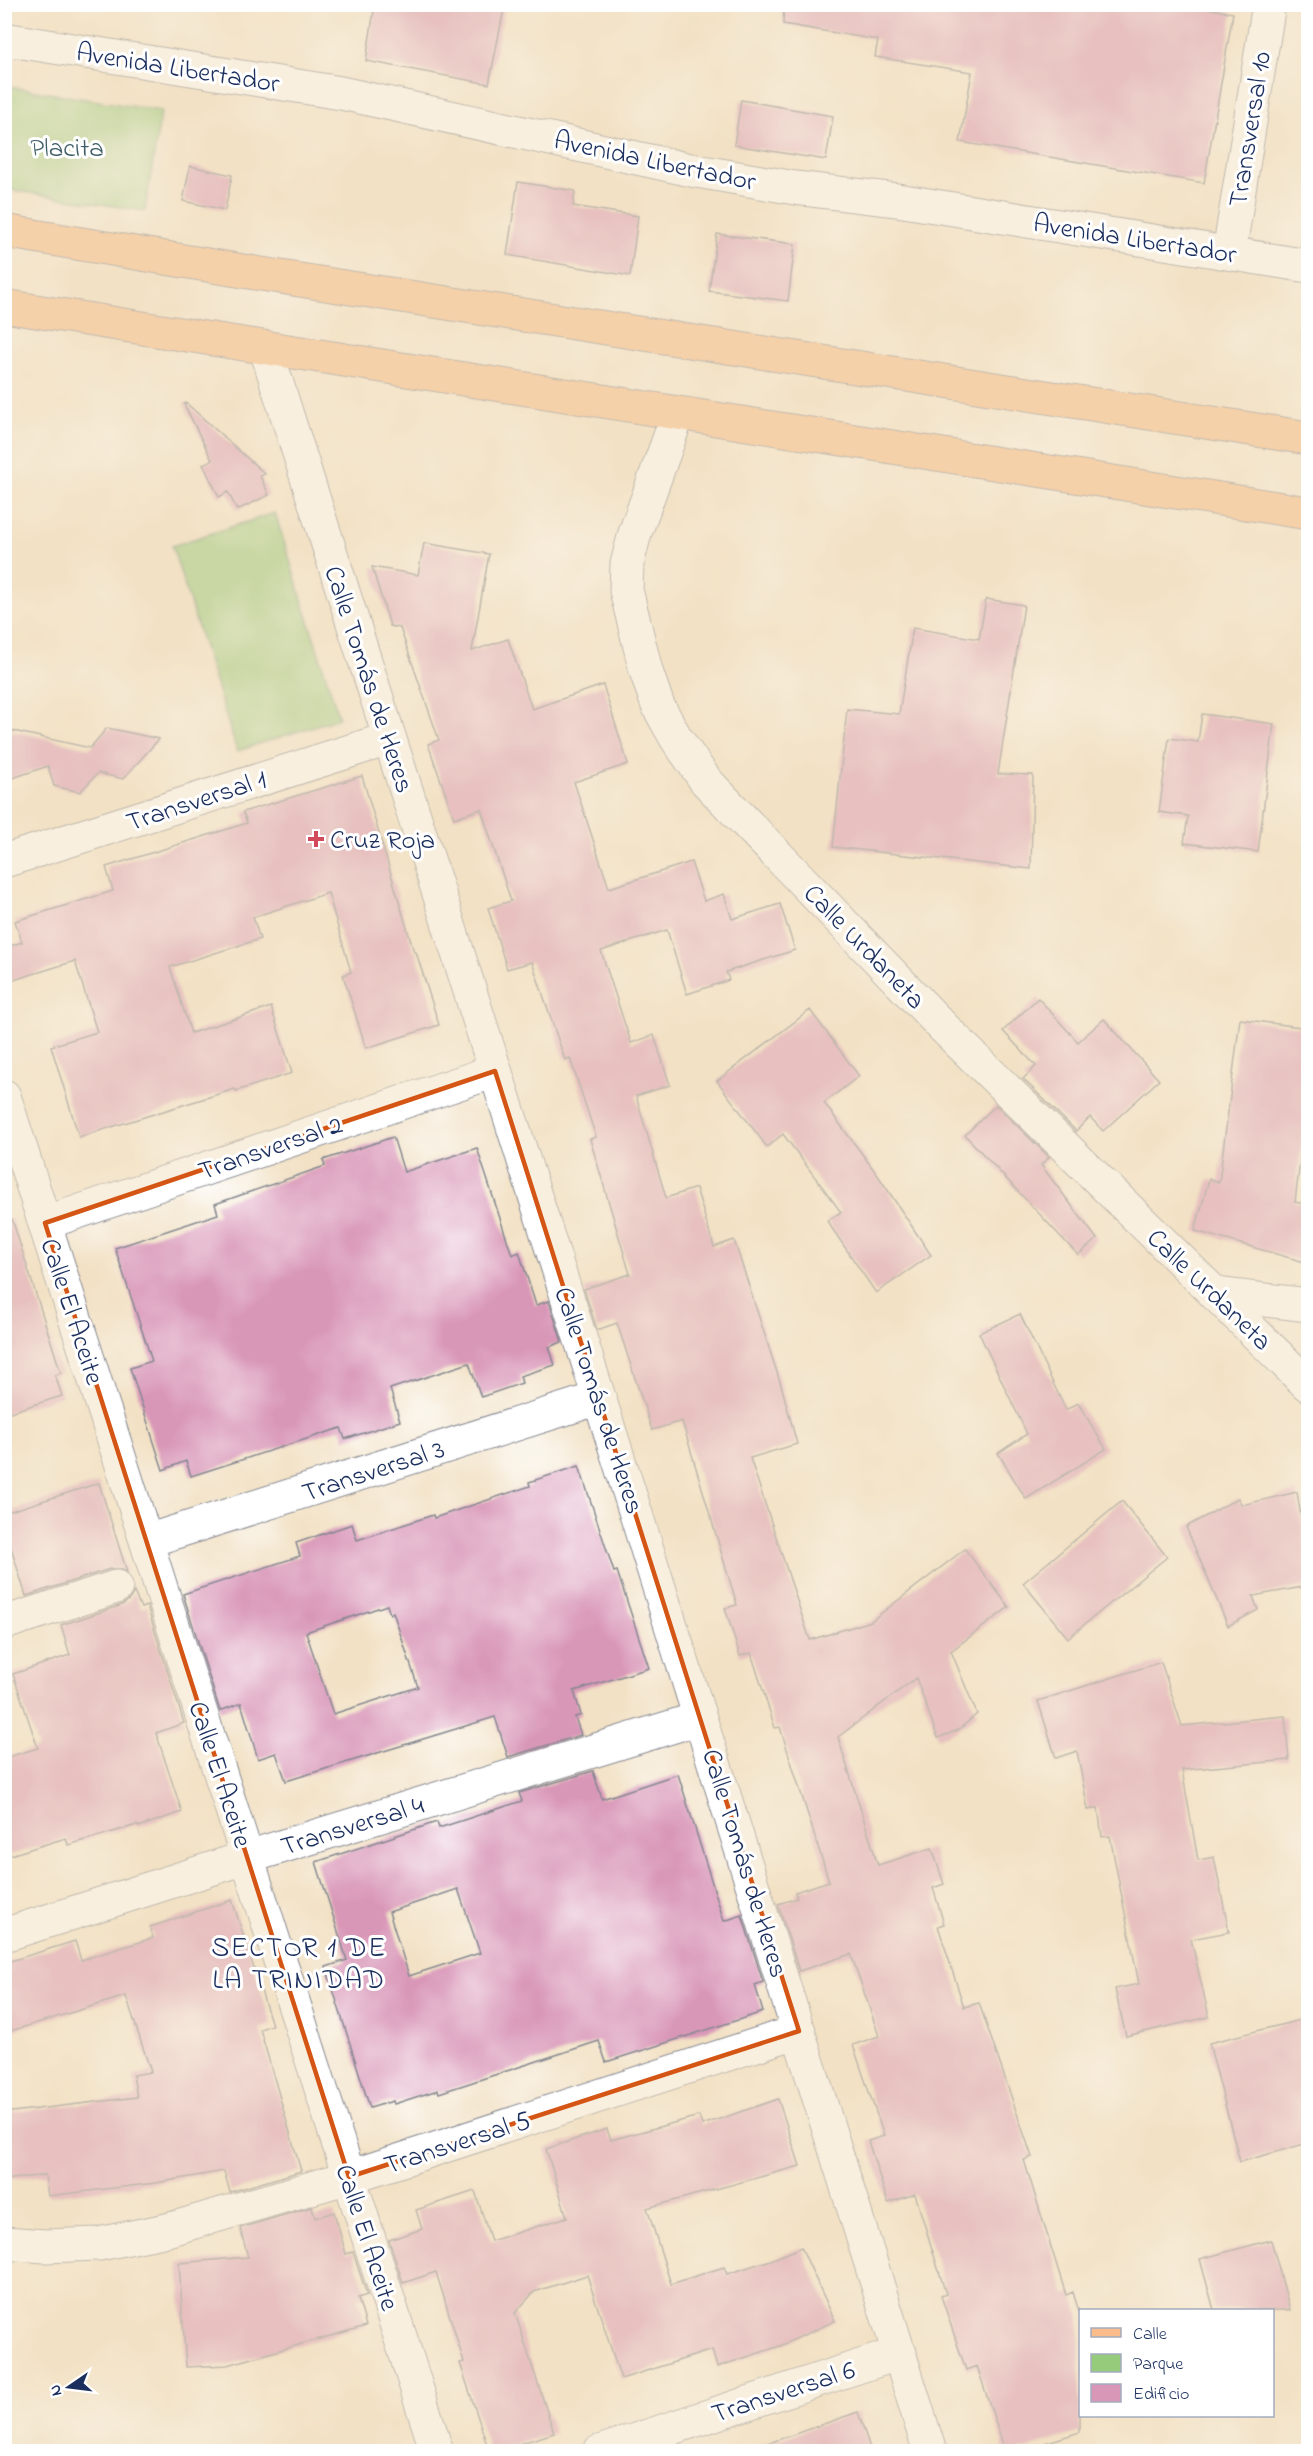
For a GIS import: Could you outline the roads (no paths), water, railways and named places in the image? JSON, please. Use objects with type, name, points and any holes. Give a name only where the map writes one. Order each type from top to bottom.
[{"type":"main road","points":[[4,231],[244,271],[1308,438]]},
{"type":"main road","points":[[4,306],[1308,513]]},
{"type":"street","name":"Transversal 10","points":[[1229,253],[1269,4]]},
{"type":"street","name":"Avenida Libertador","points":[[4,39],[341,93],[691,170],[783,186],[897,200],[1308,266]]},
{"type":"street","name":"Calle Tomás de Heres","points":[[266,349],[930,2451]]},
{"type":"street","name":"Calle Urdaneta","points":[[678,414],[635,533],[627,564],[626,581],[626,590],[646,670],[658,706],[676,738],[706,781],[936,1019],[1308,1385]]},
{"type":"street","name":"Transversal 1","points":[[4,861],[388,739]]},
{"type":"street","name":"Transversal 2","points":[[45,1223],[495,1071]]},
{"type":"street","name":"Calle El Aceite","points":[[4,1096],[437,2451]]},
{"type":"street","points":[[1215,1294],[1308,1305]]},
{"type":"street","name":"Transversal 3","points":[[147,1541],[599,1398]]},
{"type":"street","points":[[7,1613],[116,1587]]},
{"type":"street","name":"Transversal 4","points":[[4,1935],[248,1857],[700,1718]]},
{"type":"street","name":"Transversal 5","points":[[4,2243],[45,2246],[99,2244],[167,2230],[349,2177],[799,2031]]},
{"type":"street","name":"Transversal 6","points":[[599,2451],[900,2353]]},
{"type":"place","name":"Cruz Roja","points":[[316,839]]},
{"type":"district","name":"SECTOR 1 DE LA TRINIDAD","points":[[299,1962]]},
{"type":"park label","name":"Placita","points":[[67,147]]}]
